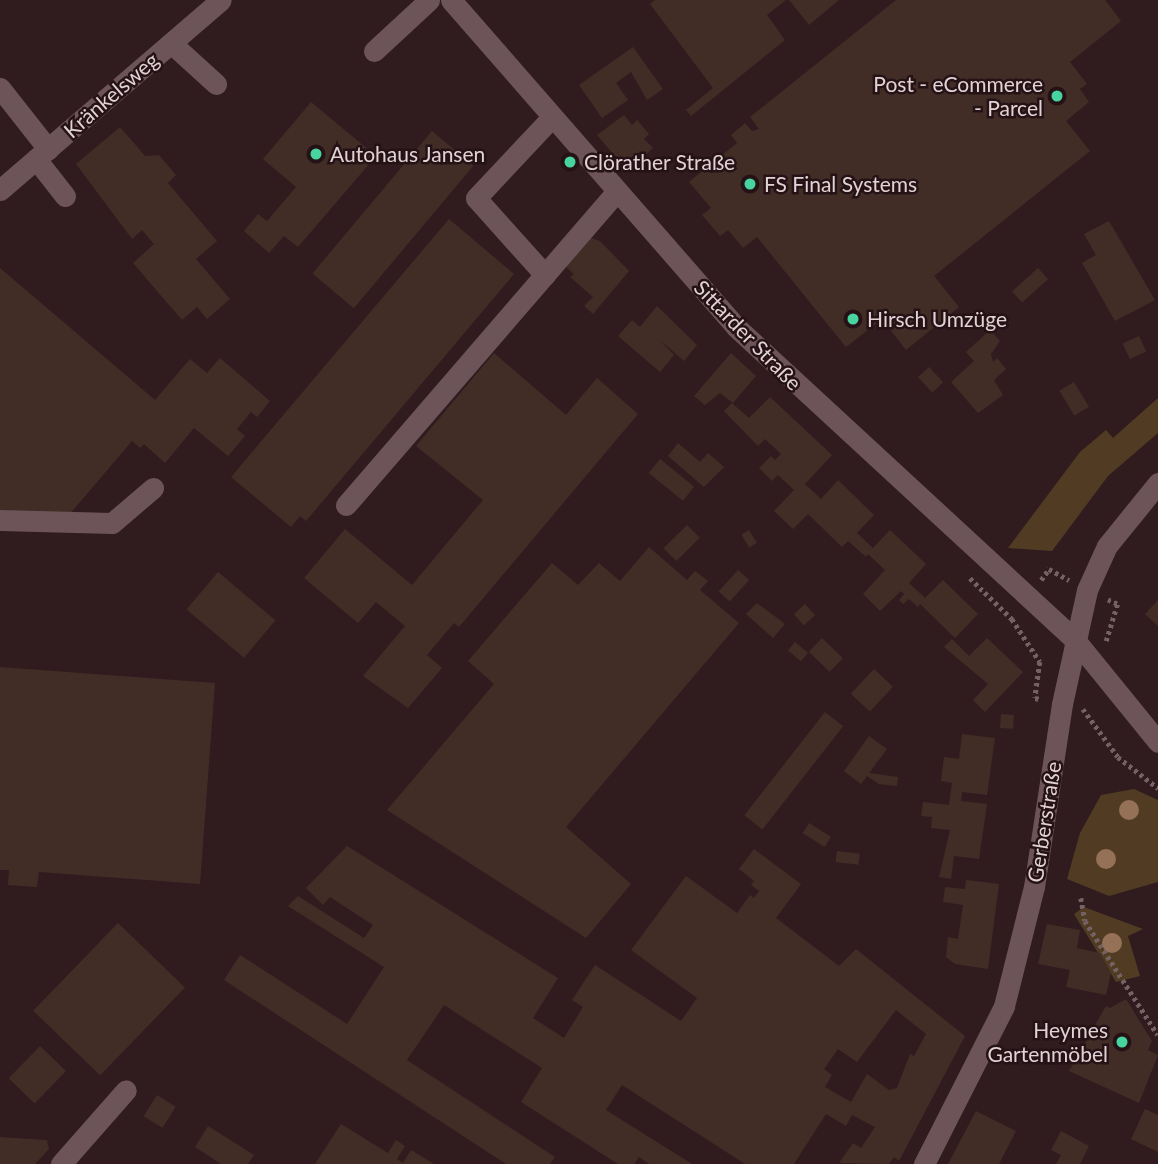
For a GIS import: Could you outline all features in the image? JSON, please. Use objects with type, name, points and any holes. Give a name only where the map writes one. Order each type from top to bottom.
[{"type":"street","name":"Kränkelsweg","points":[[0,190],[221,0]]},
{"type":"street","points":[[374,51],[429,0]]},
{"type":"street","name":"Sittarder Straße","points":[[451,0],[736,327],[1076,641],[1158,742]]},
{"type":"street","points":[[171,43],[216,84]]},
{"type":"street","points":[[0,88],[65,196]]},
{"type":"street","points":[[545,275],[476,198],[552,117]]},
{"type":"street","points":[[346,505],[616,192]]},
{"type":"street","name":"Gerberstraße","points":[[924,1164],[1003,1006],[1034,887],[1087,590],[1107,546],[1158,483]]},
{"type":"street","points":[[0,520],[112,523],[153,488]]},
{"type":"street","points":[[61,1164],[126,1090]]},
{"type":"path","points":[[1030,573],[1040,581],[1049,569],[1117,604],[1104,639],[1112,648]]},
{"type":"path","points":[[1081,898],[1085,921],[1158,1035]]},
{"type":"shaded area","points":[[1158,398],[1158,433],[1108,476],[1052,551],[1008,548],[1080,452],[1106,430],[1113,438]]},
{"type":"shaded area","points":[[1134,789],[1158,800],[1158,882],[1109,896],[1067,879],[1080,833],[1101,795]]},
{"type":"shaded area","points":[[1084,907],[1143,929],[1128,936],[1140,976],[1116,982],[1074,914]]},
{"type":"building","points":[[655,0],[786,0],[767,15],[785,40],[691,116],[686,110],[713,88],[650,4]]},
{"type":"building","points":[[789,0],[839,0],[809,25]]},
{"type":"building","points":[[896,0],[1105,0],[1121,21],[1070,62],[1087,84],[1080,89],[1089,102],[1066,121],[1090,151],[934,276],[959,307],[906,350],[882,319],[846,347],[757,237],[743,248],[728,230],[720,236],[702,215],[711,208],[689,182],[737,143],[731,135],[745,123],[752,131],[759,129],[750,117]]},
{"type":"building","points":[[633,47],[663,89],[647,100],[631,72],[616,83],[628,100],[602,118],[579,85]]},
{"type":"building","points":[[311,102],[376,156],[298,247],[284,236],[269,253],[244,231],[258,214],[267,221],[296,187],[263,159]]},
{"type":"building","points":[[624,115],[632,125],[637,120],[649,134],[644,139],[653,148],[627,170],[597,135]]},
{"type":"building","points":[[120,127],[145,156],[159,155],[176,175],[168,183],[217,241],[196,259],[230,299],[207,319],[197,307],[182,320],[133,263],[154,244],[142,230],[132,239],[76,164]]},
{"type":"building","points":[[432,131],[473,166],[354,308],[312,273]]},
{"type":"building","points":[[449,219],[514,274],[306,521],[300,516],[291,527],[231,477]]},
{"type":"building","points":[[1109,221],[1155,300],[1115,321],[1082,263],[1096,255],[1084,234]]},
{"type":"building","points":[[591,238],[600,241],[629,271],[593,314],[584,306],[593,297],[570,277],[574,274],[566,267]]},
{"type":"building","points":[[0,268],[155,400],[190,359],[207,373],[220,358],[270,401],[257,417],[251,412],[237,429],[245,436],[228,456],[194,428],[165,463],[144,444],[140,448],[132,441],[69,515],[0,510]]},
{"type":"building","points":[[1038,268],[1048,279],[1022,303],[1012,291]]},
{"type":"building","points":[[657,306],[697,345],[684,361],[660,340],[674,355],[660,372],[618,336],[632,320],[640,327]]},
{"type":"building","points":[[990,330],[1000,341],[991,354],[993,362],[997,358],[1006,369],[994,380],[1003,395],[978,413],[951,382],[974,361],[966,352]]},
{"type":"building","points":[[1139,336],[1146,351],[1130,359],[1123,344]]},
{"type":"building","points":[[494,353],[566,415],[597,378],[638,414],[459,627],[454,623],[427,655],[442,668],[408,708],[363,676],[405,626],[376,602],[358,623],[304,578],[345,529],[412,585],[483,500],[416,446]]},
{"type":"building","points":[[731,353],[756,376],[733,403],[720,393],[705,405],[694,396]]},
{"type":"building","points":[[929,367],[943,382],[932,393],[918,377]]},
{"type":"building","points":[[1074,382],[1089,407],[1074,416],[1059,391]]},
{"type":"building","points":[[770,397],[832,455],[805,484],[821,499],[838,480],[874,515],[857,533],[873,548],[890,530],[926,564],[909,583],[925,598],[943,580],[978,614],[955,638],[920,604],[918,607],[909,599],[903,604],[899,600],[904,594],[901,591],[880,611],[863,594],[885,570],[868,554],[866,557],[848,541],[842,547],[808,514],[793,529],[774,511],[794,490],[778,475],[772,481],[759,468],[771,456],[775,460],[781,454],[765,439],[758,446],[724,411],[732,403],[749,418]]},
{"type":"building","points":[[678,443],[700,462],[708,453],[724,467],[704,487],[668,456]]},
{"type":"building","points":[[660,459],[694,487],[683,501],[649,473]]},
{"type":"building","points":[[687,525],[700,538],[676,561],[664,548]]},
{"type":"building","points":[[749,530],[757,543],[749,547],[741,535]]},
{"type":"building","points":[[649,547],[687,580],[695,571],[708,581],[700,590],[739,623],[566,827],[631,884],[586,938],[387,810],[494,684],[468,661],[552,563],[578,585],[599,563],[620,581]]},
{"type":"building","points":[[738,570],[749,580],[730,602],[719,592]]},
{"type":"building","points":[[218,572],[275,620],[244,658],[187,610]]},
{"type":"building","points":[[1158,600],[1158,626],[1145,614]]},
{"type":"building","points":[[757,603],[785,624],[773,638],[746,614]]},
{"type":"building","points":[[805,604],[815,615],[804,625],[794,614]]},
{"type":"building","points":[[822,638],[843,658],[830,672],[809,652]]},
{"type":"building","points":[[987,638],[1023,672],[985,712],[973,700],[988,684],[944,647],[952,639],[969,656]]},
{"type":"building","points":[[795,642],[808,653],[801,661],[788,650]]},
{"type":"building","points":[[0,667],[215,683],[200,884],[39,872],[37,887],[8,885],[9,870],[0,870]]},
{"type":"building","points":[[874,669],[893,687],[870,712],[851,694]]},
{"type":"building","points":[[825,712],[843,726],[762,829],[744,815]]},
{"type":"building","points":[[1001,714],[1014,715],[1013,729],[1000,728]]},
{"type":"building","points":[[962,734],[995,738],[987,795],[962,792],[961,801],[987,804],[979,859],[954,856],[951,879],[939,877],[950,830],[931,828],[932,817],[921,816],[923,802],[949,805],[952,783],[941,781],[944,757],[959,759]]},
{"type":"building","points":[[869,736],[887,749],[869,773],[898,777],[897,786],[879,784],[867,776],[861,784],[844,771]]},
{"type":"building","points":[[809,823],[831,837],[825,847],[803,833]]},
{"type":"building","points":[[347,846],[558,978],[533,1018],[564,1038],[583,1007],[572,1000],[595,965],[681,1021],[697,998],[631,950],[686,876],[737,913],[750,895],[754,898],[759,891],[751,885],[754,881],[739,869],[754,849],[801,884],[776,918],[839,966],[856,949],[965,1036],[899,1161],[894,1157],[889,1164],[839,1163],[853,1143],[861,1148],[875,1127],[852,1115],[846,1126],[826,1114],[794,1164],[745,1164],[622,1085],[606,1110],[692,1164],[649,1164],[639,1157],[634,1164],[618,1164],[521,1102],[542,1068],[444,1005],[407,1060],[555,1157],[550,1164],[506,1164],[224,980],[240,955],[347,1024],[384,967],[288,906],[298,896],[364,938],[373,925],[330,897],[323,905],[306,888]],"holes":[[[896,1010],[926,1034],[914,1056],[910,1054],[897,1088],[889,1090],[867,1074],[851,1102],[825,1087],[832,1075],[824,1069],[838,1049],[857,1062]]]},
{"type":"building","points":[[837,851],[860,854],[858,865],[836,862]]},
{"type":"building","points":[[966,880],[999,884],[988,969],[955,964],[946,957],[948,937],[958,939],[963,905],[943,902],[945,887],[965,889]]},
{"type":"building","points":[[118,923],[185,988],[100,1075],[33,1011]]},
{"type":"building","points":[[1047,924],[1080,930],[1077,948],[1100,953],[1111,973],[1106,995],[1066,987],[1070,970],[1038,964]]},
{"type":"building","points":[[1126,999],[1152,1041],[1148,1050],[1158,1055],[1139,1103],[1069,1071],[1106,1006],[1110,1008]]},
{"type":"building","points":[[40,1046],[66,1071],[35,1103],[9,1078]]},
{"type":"building","points":[[157,1095],[176,1107],[162,1128],[144,1116]]},
{"type":"building","points":[[1145,1109],[1158,1115],[1158,1152],[1131,1139]]},
{"type":"building","points":[[976,1111],[1016,1131],[999,1164],[948,1164]]},
{"type":"building","points":[[341,1124],[388,1153],[396,1140],[405,1146],[397,1159],[403,1163],[411,1150],[434,1164],[315,1164]]},
{"type":"building","points":[[208,1126],[254,1155],[248,1164],[221,1164],[195,1147]]},
{"type":"building","points":[[1061,1131],[1089,1146],[1080,1164],[1056,1164],[1061,1155],[1051,1150]]},
{"type":"building","points":[[0,1137],[47,1140],[49,1149],[35,1164],[0,1164]]},
{"type":"place","name":"Post - eCommerce - Parcel","points":[[1057,96]]},
{"type":"place","name":"Autohaus Jansen","points":[[316,154]]},
{"type":"place","name":"Clörather Straße","points":[[570,162]]},
{"type":"place","name":"FS Final Systems","points":[[750,184]]},
{"type":"place","name":"Hirsch Umzüge","points":[[853,319]]},
{"type":"place","name":"Heymes Gartenmöbel","points":[[1122,1042]]}]
